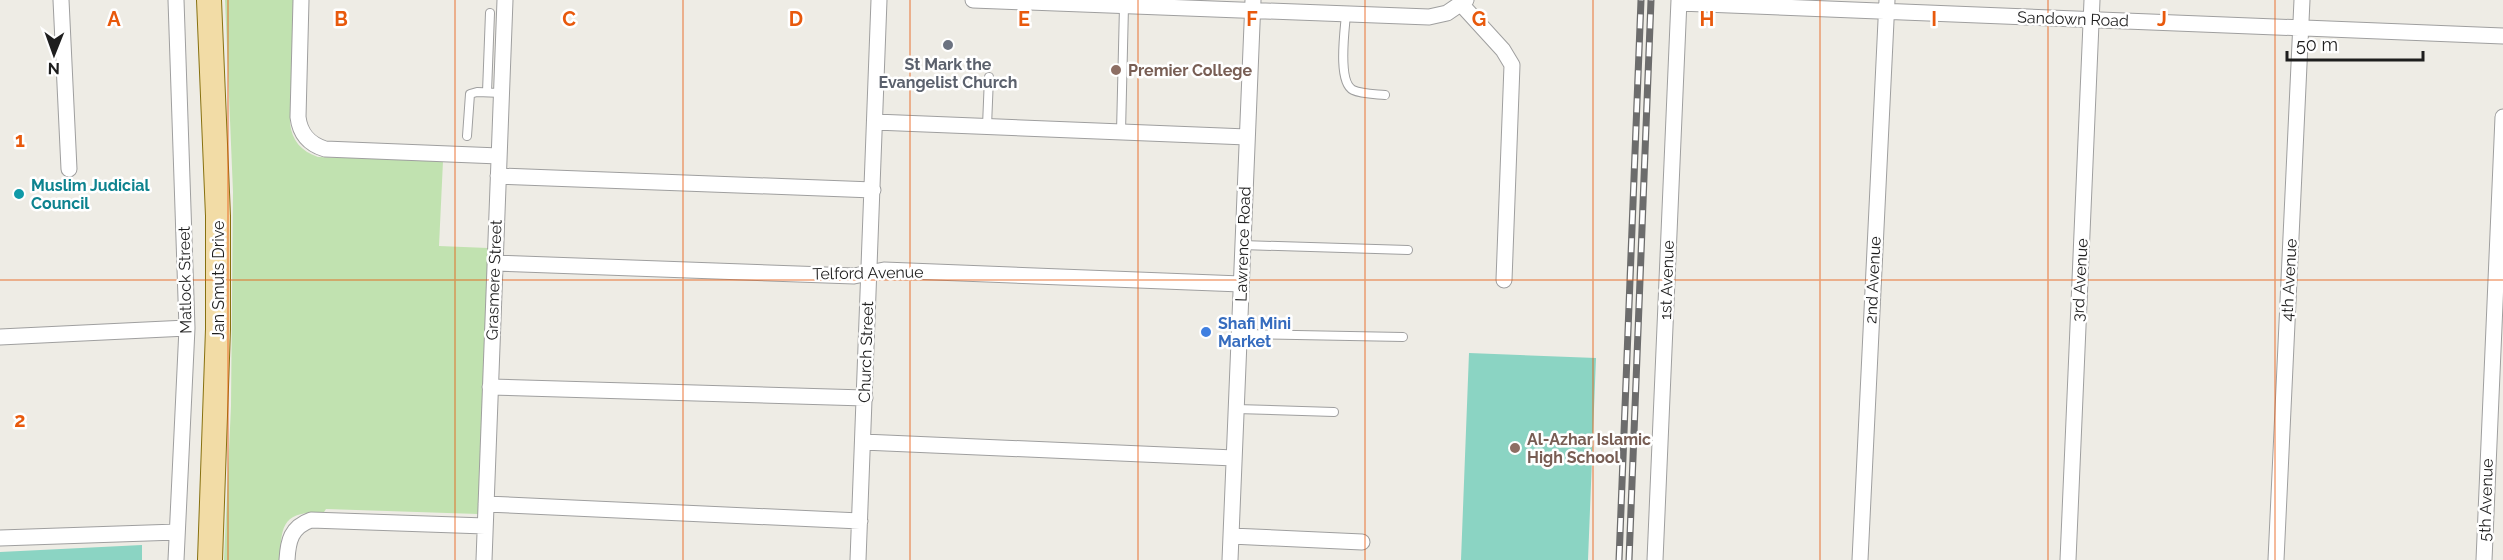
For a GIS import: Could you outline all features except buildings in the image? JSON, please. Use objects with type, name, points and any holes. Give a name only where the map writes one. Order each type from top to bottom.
[{"type":"main road","name":"Jan Smuts Drive","points":[[209,0],[218,216],[219,329],[210,560]]},
{"type":"street","points":[[61,0],[69,169]]},
{"type":"street","name":"Matlock Street","points":[[176,0],[187,328],[176,560]]},
{"type":"street","points":[[301,0],[297,117],[306,138],[325,149],[499,156]]},
{"type":"street","name":"Grasmere Street","points":[[484,560],[499,156],[494,93],[505,0]]},
{"type":"street","name":"Church Street","points":[[858,560],[879,0]]},
{"type":"street","points":[[973,0],[1124,6],[1253,5],[1346,14],[1429,17],[1447,13],[1463,2],[1503,50],[1512,65],[1504,280]]},
{"type":"street","name":"3rd Avenue","points":[[2068,560],[2092,0]]},
{"type":"street","name":"4th Avenue","points":[[2276,560],[2302,0]]},
{"type":"street","name":"Sandown Road","points":[[1679,2],[1886,6],[2092,20],[2503,36]]},
{"type":"street","name":"1st Avenue","points":[[1655,560],[1679,2]]},
{"type":"street","name":"Lawrence Road","points":[[1230,560],[1253,5]]},
{"type":"street","name":"2nd Avenue","points":[[1860,560],[1886,6]]},
{"type":"street","name":"5th Avenue","points":[[2484,560],[2503,117]]},
{"type":"street","points":[[875,122],[1247,136]]},
{"type":"street","points":[[498,176],[873,190]]},
{"type":"street","name":"Telford Avenue","points":[[495,263],[854,276],[884,270],[1241,284]]},
{"type":"street","points":[[0,337],[187,328]]},
{"type":"street","points":[[490,387],[865,398]]},
{"type":"street","points":[[863,442],[1234,458]]},
{"type":"street","points":[[486,504],[860,521]]},
{"type":"street","points":[[287,560],[290,536],[299,525],[311,520],[485,526]]},
{"type":"street","points":[[0,538],[177,532]]},
{"type":"street","points":[[1231,536],[1362,542]]},
{"type":"lane","points":[[1121,132],[1124,6]]},
{"type":"lane","points":[[467,136],[469,96],[473,92],[494,93],[490,13]]},
{"type":"lane","points":[[1346,14],[1344,79],[1354,91],[1385,95]]},
{"type":"lane","points":[[987,126],[989,77]]},
{"type":"lane","points":[[1242,245],[1408,250]]},
{"type":"lane","points":[[1239,334],[1403,338]]},
{"type":"lane","points":[[1236,409],[1334,412]]},
{"type":"green space","points":[[225,0],[293,0],[290,123],[295,140],[302,148],[318,157],[443,161],[439,246],[488,248],[478,514],[326,509],[324,512],[300,514],[287,522],[282,536],[280,560],[224,560],[231,406],[233,192]]},
{"type":"shaded area","name":"Al-Azhar Islamic High School","points":[[1469,353],[1596,358],[1588,560],[1461,560]]},
{"type":"shaded area","points":[[142,545],[142,560],[0,560],[0,552]]},
{"type":"railway","points":[[1619,560],[1641,0]]},
{"type":"railway","points":[[1629,560],[1651,0]]},
{"type":"place","name":"St Mark the Evangelist Church","points":[[948,45]]},
{"type":"place","name":"Premier College","points":[[1116,70]]},
{"type":"place","name":"Muslim Judicial Council","points":[[19,194]]},
{"type":"place","name":"Shafi Mini Market","points":[[1206,332]]},
{"type":"place","name":"Al-Azhar Islamic High School","points":[[1515,448]]}]
